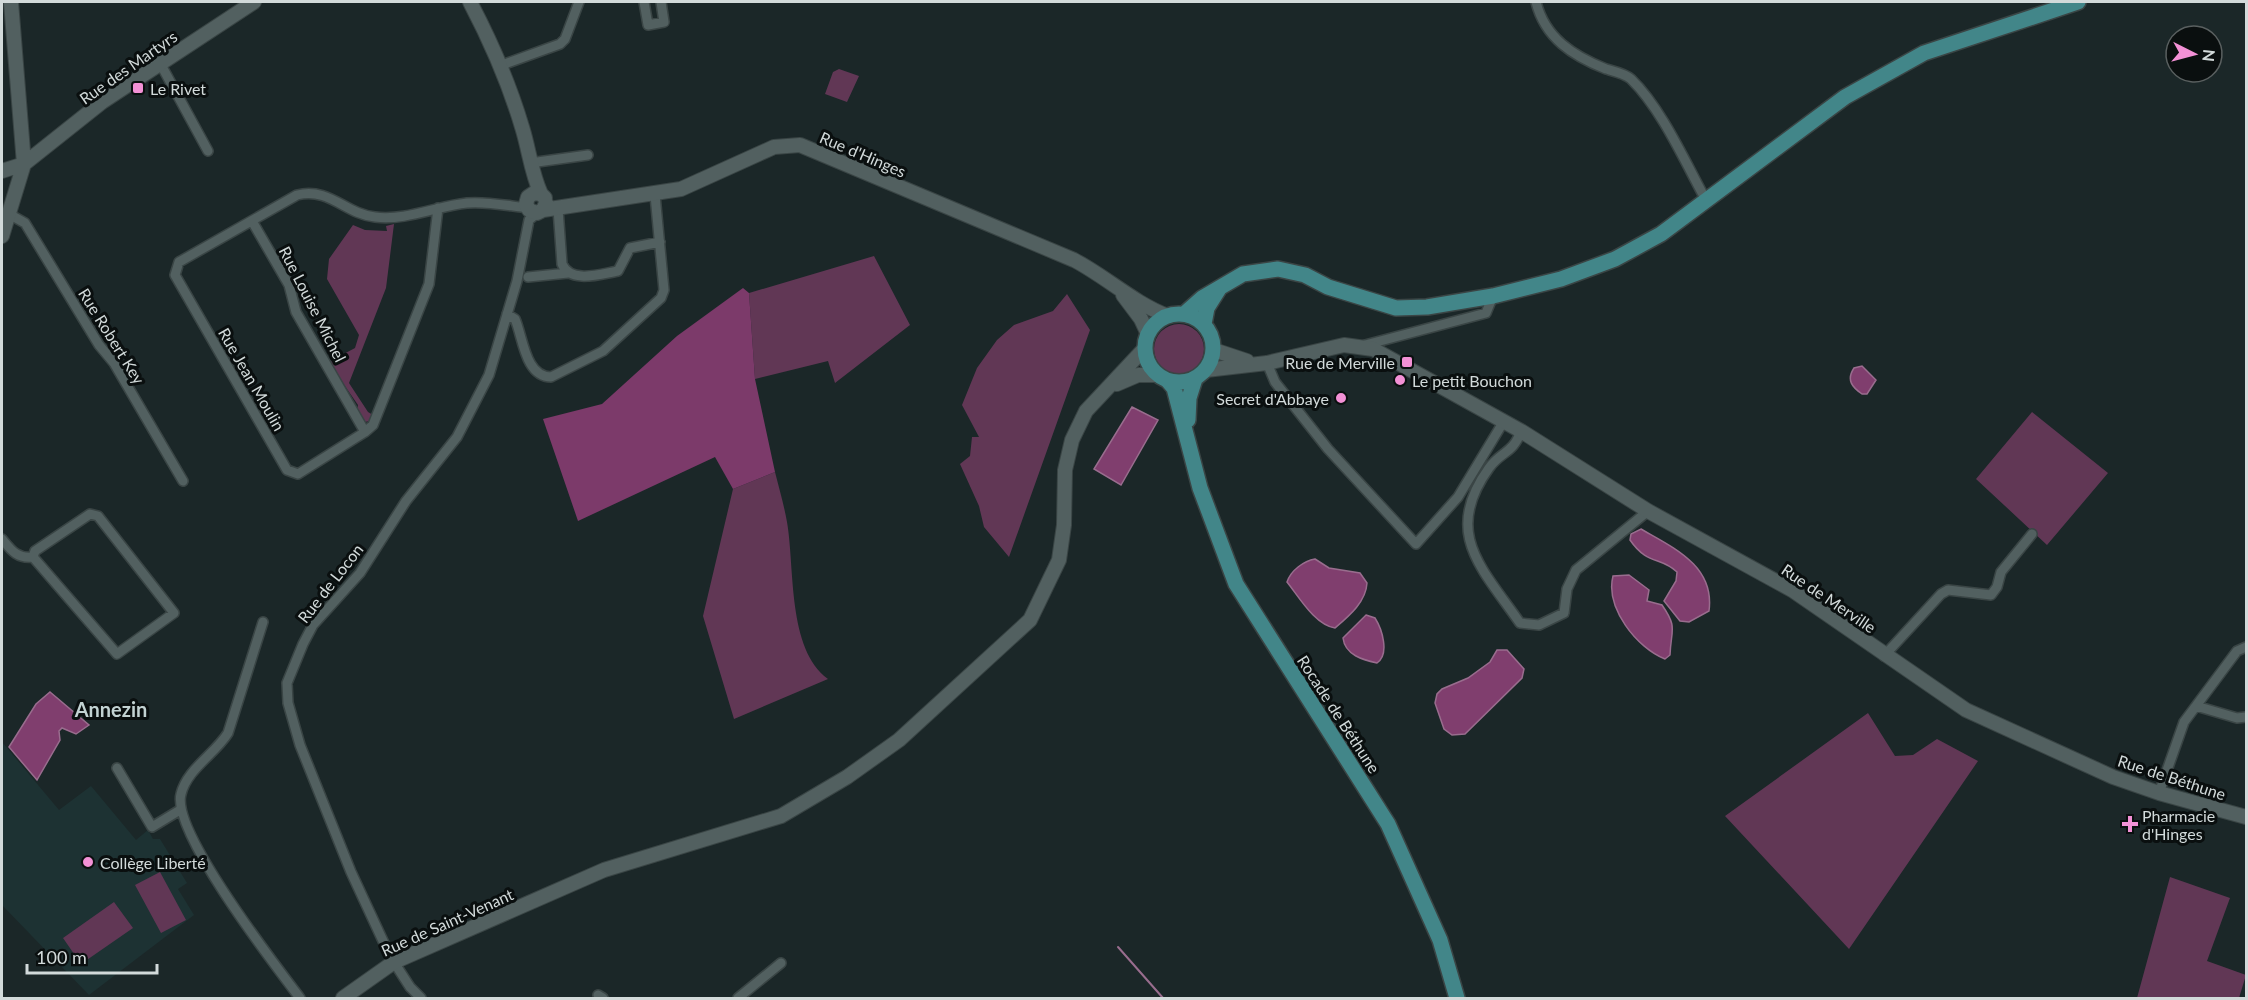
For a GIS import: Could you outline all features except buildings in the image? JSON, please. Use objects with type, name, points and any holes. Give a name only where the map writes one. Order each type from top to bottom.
[{"type":"main road","points":[[1184,314],[1202,297],[1242,274],[1278,269],[1305,275],[1328,287],[1396,308],[1427,307],[1493,296],[1562,279],[1615,259],[1661,234],[1707,202],[1845,97],[1924,53],[2078,2]]},
{"type":"main road","points":[[1204,324],[1207,308],[1219,289]]},
{"type":"main road","points":[[1184,314],[1204,324],[1213,341],[1214,350],[1200,375],[1186,382],[1163,378],[1146,358],[1147,341],[1153,326],[1168,316],[1184,314]]},
{"type":"main road","name":"Rocade de Béthune","points":[[1189,450],[1187,412],[1200,375]]},
{"type":"main road","name":"Rocade de Béthune","points":[[1163,378],[1174,388],[1189,450],[1218,542],[1236,584],[1388,824],[1440,940],[1457,999]]},
{"type":"street","points":[[2,236],[24,164],[11,2]]},
{"type":"street","name":"Rue des Martyrs","points":[[24,164],[102,102],[254,2]]},
{"type":"street","points":[[470,2],[502,65],[523,129],[540,205],[562,264],[568,273]]},
{"type":"street","points":[[502,65],[560,44],[566,39],[579,2]]},
{"type":"street","points":[[644,2],[648,25],[664,22],[661,2]]},
{"type":"street","points":[[1536,2],[1538,11],[1556,41],[1578,58],[1630,78],[1663,122],[1707,202]]},
{"type":"street","points":[[160,63],[208,151]]},
{"type":"street","name":"Rue d'Hinges","points":[[540,205],[655,195],[681,189],[774,147],[800,145],[1074,260],[1105,276],[1150,308],[1168,316]]},
{"type":"street","points":[[531,170],[588,155]]},
{"type":"street","points":[[2,171],[24,164]]},
{"type":"street","name":"Rue Jean Moulin","points":[[438,208],[429,285],[373,424],[365,432],[298,474],[287,470],[175,275],[179,262],[297,195],[310,192],[327,196],[355,212],[374,217],[393,218],[438,208],[469,202],[512,206],[540,205]]},
{"type":"street","points":[[507,314],[515,319],[535,372],[543,377],[551,377],[603,351],[661,298],[664,290],[655,195]]},
{"type":"street","name":"Rue de Locon","points":[[421,999],[394,962],[351,872],[300,745],[288,702],[288,683],[303,644],[314,625],[360,573],[406,501],[457,437],[489,375],[507,314],[525,236],[540,205]]},
{"type":"street","name":"Rue Robert Key","points":[[9,213],[26,223],[99,345],[114,363],[183,481]]},
{"type":"street","name":"Rue Louise Michel","points":[[252,221],[290,285],[296,312],[365,432]]},
{"type":"street","points":[[528,277],[618,271],[630,248],[660,242]]},
{"type":"street","name":"Rue d'Hinges","points":[[1105,276],[1129,300],[1147,341]]},
{"type":"street","points":[[1363,346],[1486,313],[1493,296]]},
{"type":"street","name":"Rue de Saint-Venant","points":[[343,999],[394,962],[570,884],[604,870],[781,816],[811,799],[899,740],[1030,620],[1059,560],[1064,525],[1065,470],[1070,450],[1086,411],[1147,341]]},
{"type":"street","name":"Rue de Merville","points":[[1200,375],[1323,348],[1344,345],[1363,346],[1504,421],[1648,511],[1792,590],[1884,656],[1966,710],[2089,766]]},
{"type":"street","name":"Rue de Merville","points":[[1214,350],[1227,357],[1263,363]]},
{"type":"street","points":[[1263,363],[1275,382],[1328,449],[1416,544],[1458,496],[1504,421]]},
{"type":"street","points":[[1100,394],[1130,377],[1163,378]]},
{"type":"street","points":[[1521,431],[1514,447],[1491,465],[1470,497],[1466,527],[1486,576],[1520,623],[1539,625],[1564,614],[1567,589],[1576,570],[1648,511]]},
{"type":"street","points":[[90,514],[98,516],[174,613],[117,654],[33,557],[35,551],[90,514]]},
{"type":"street","points":[[1884,656],[1948,590],[1991,595],[1997,587],[2001,572],[2032,534]]},
{"type":"street","points":[[2,539],[14,554],[24,558],[33,557]]},
{"type":"street","points":[[263,622],[228,733],[221,745],[187,779],[180,795],[180,810],[216,879],[247,928],[300,999]]},
{"type":"street","points":[[2159,793],[2184,722],[2237,651],[2247,647]]},
{"type":"street","points":[[2196,706],[2237,718],[2247,717]]},
{"type":"street","name":"Rue de Béthune","points":[[2089,766],[2159,793],[2247,817]]},
{"type":"street","points":[[117,768],[152,826],[180,810]]},
{"type":"street","points":[[738,999],[781,963]]},
{"type":"shaded area","points":[[839,69],[859,76],[847,102],[825,94],[833,72]]},
{"type":"shaded area","points":[[394,224],[386,288],[349,383],[368,412],[373,415],[371,421],[364,422],[357,411],[358,405],[329,363],[334,360],[336,364],[340,362],[338,357],[355,348],[359,335],[327,279],[329,259],[353,225],[365,230],[387,231],[386,226]]},
{"type":"shaded area","points":[[874,256],[910,325],[835,383],[828,361],[755,379],[749,293]]},
{"type":"shaded area","points":[[743,288],[749,293],[755,379],[775,472],[733,489],[715,457],[578,521],[543,419],[602,404],[677,336]]},
{"type":"shaded area","points":[[1067,294],[1090,330],[1009,557],[984,527],[979,506],[960,464],[970,456],[972,437],[979,437],[962,405],[977,368],[997,340],[1014,325],[1053,311]]},
{"type":"shaded area","points":[[1179,324],[1197,331],[1204,349],[1197,367],[1179,374],[1161,367],[1154,349],[1161,331]]},
{"type":"shaded area","points":[[1862,366],[1876,380],[1867,394],[1858,391],[1850,380],[1854,368]]},
{"type":"shaded area","points":[[1132,407],[1158,420],[1121,485],[1094,469]]},
{"type":"shaded area","points":[[2032,412],[2108,473],[2047,545],[1976,479]]},
{"type":"shaded area","points":[[775,472],[787,522],[799,628],[805,648],[815,666],[828,679],[734,719],[703,616],[733,489]]},
{"type":"shaded area","points":[[1641,529],[1679,551],[1699,570],[1706,582],[1709,611],[1689,622],[1680,621],[1664,601],[1676,581],[1677,572],[1636,548],[1630,540],[1631,534]]},
{"type":"shaded area","points":[[1315,559],[1329,568],[1360,573],[1367,583],[1360,602],[1335,628],[1314,616],[1287,582],[1298,567]]},
{"type":"shaded area","points":[[1629,575],[1649,590],[1647,601],[1662,605],[1670,619],[1672,629],[1670,655],[1665,659],[1654,654],[1634,636],[1619,613],[1614,601],[1613,576]]},
{"type":"shaded area","points":[[1366,615],[1375,618],[1384,641],[1383,654],[1377,663],[1351,653],[1344,644],[1343,638]]},
{"type":"shaded area","points":[[1497,650],[1507,650],[1524,669],[1522,678],[1465,734],[1452,735],[1444,729],[1435,703],[1437,694],[1442,689],[1468,678],[1490,662]]},
{"type":"shaded area","points":[[50,692],[89,725],[76,734],[62,728],[59,731],[60,740],[37,780],[9,747],[36,704]]},
{"type":"shaded area","points":[[1868,713],[1895,756],[1913,755],[1937,739],[1978,761],[1849,949],[1725,816]]},
{"type":"shaded area","name":"Collège Liberté","points":[[2,742],[59,810],[91,786],[136,840],[148,830],[153,839],[160,839],[187,883],[178,889],[194,915],[89,995],[2,905]]},
{"type":"shaded area","points":[[160,872],[186,920],[161,933],[135,885]]},
{"type":"shaded area","points":[[2170,877],[2230,898],[2207,961],[2246,975],[2239,998],[2137,998]]},
{"type":"shaded area","points":[[114,902],[133,928],[81,964],[63,938]]},
{"type":"waterway","points":[[1118,947],[1163,998]]},
{"type":"place","name":"Le Rivet","points":[[138,88]]},
{"type":"place","name":"Rue de Merville","points":[[1407,362]]},
{"type":"place","name":"Le petit Bouchon","points":[[1400,380]]},
{"type":"place","name":"Secret d'Abbaye","points":[[1341,398]]},
{"type":"place","name":"Pharmacie d'Hinges","points":[[2130,824]]},
{"type":"place","name":"Collège Liberté","points":[[88,862]]},
{"type":"district","name":"Annezin","points":[[111,709]]}]
